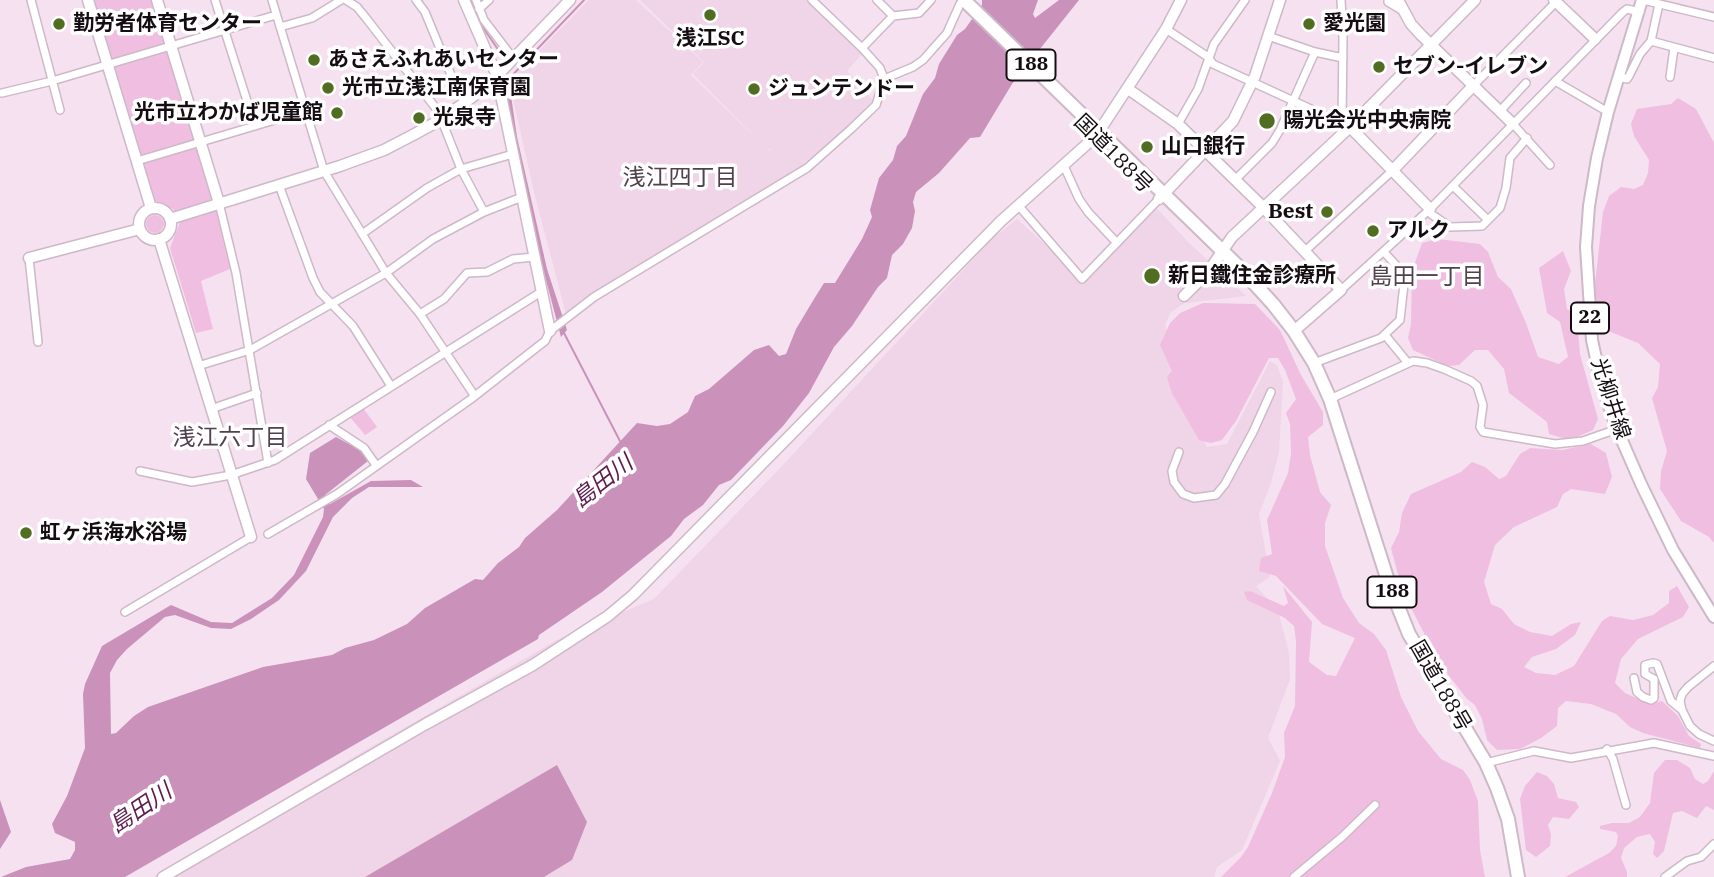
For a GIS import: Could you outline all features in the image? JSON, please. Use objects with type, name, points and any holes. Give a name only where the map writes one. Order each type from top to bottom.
[{"type":"highway","name":"国道188号","points":[[963,3],[1273,304],[1294,331],[1314,363],[1330,399],[1389,584],[1409,634],[1486,763],[1508,819],[1518,877]]},
{"type":"main road","name":"光柳井線","points":[[1642,4],[1608,112],[1591,194],[1586,247],[1592,340],[1602,386],[1641,484],[1674,550],[1714,617]]},
{"type":"street","points":[[31,0],[60,110]]},
{"type":"street","points":[[88,0],[151,208]]},
{"type":"street","points":[[157,0],[202,143],[236,273],[268,463]]},
{"type":"street","points":[[215,0],[255,126]]},
{"type":"street","points":[[272,0],[324,171],[386,273],[447,351],[474,395]]},
{"type":"street","points":[[280,27],[312,18],[344,0],[366,18],[442,119],[461,169],[484,212]]},
{"type":"street","points":[[416,0],[425,12],[456,87],[466,103]]},
{"type":"street","points":[[464,0],[497,76],[541,292],[552,330]]},
{"type":"street","points":[[476,0],[484,20],[513,58]]},
{"type":"street","points":[[479,9],[489,0]]},
{"type":"street","points":[[170,219],[384,150],[442,119],[466,103],[497,76],[570,0]]},
{"type":"street","points":[[268,534],[328,499],[471,399],[545,341],[552,330],[594,297],[807,168],[876,105],[884,79],[880,68],[812,0]]},
{"type":"street","points":[[877,0],[893,16]]},
{"type":"street","points":[[862,48],[893,16],[919,13],[931,0]]},
{"type":"street","points":[[163,877],[424,725],[533,665],[608,616],[633,595],[1018,205],[1064,166],[1128,89],[1181,0]]},
{"type":"street","points":[[1178,124],[1198,89],[1214,44],[1245,0]]},
{"type":"street","points":[[1018,205],[1082,279],[1233,121],[1252,83],[1280,0]]},
{"type":"street","points":[[1341,0],[1346,125]]},
{"type":"street","points":[[1391,0],[1403,11],[1411,24],[1527,138],[1550,165]]},
{"type":"street","points":[[1184,296],[1208,272],[1233,236],[1475,0]]},
{"type":"street","points":[[1305,251],[1392,171],[1556,1],[1595,38]]},
{"type":"street","points":[[884,79],[913,68],[923,60],[947,33],[963,3]]},
{"type":"street","points":[[1294,331],[1430,209],[1623,12],[1642,4],[1659,4],[1714,17]]},
{"type":"street","points":[[1619,77],[1627,79],[1640,54],[1651,41],[1659,4]]},
{"type":"street","points":[[2,93],[52,82],[276,15]]},
{"type":"street","points":[[1166,29],[1208,57],[1213,64],[1346,125],[1430,209],[1431,214],[1450,226],[1479,227],[1500,208],[1510,158],[1527,138]]},
{"type":"street","points":[[1268,36],[1315,52],[1343,58]]},
{"type":"street","points":[[1651,41],[1714,58]]},
{"type":"street","points":[[1670,77],[1674,48]]},
{"type":"street","points":[[1235,180],[1272,143],[1315,52]]},
{"type":"street","points":[[1555,81],[1608,112]]},
{"type":"street","points":[[1500,111],[1526,83]]},
{"type":"street","points":[[1128,89],[1178,124],[1263,207],[1340,290]]},
{"type":"street","points":[[136,161],[305,111]]},
{"type":"street","points":[[362,233],[427,188],[461,169],[513,154]]},
{"type":"street","points":[[1064,166],[1079,199],[1117,243]]},
{"type":"street","points":[[279,185],[320,292],[353,326],[391,386]]},
{"type":"street","points":[[1453,186],[1488,220]]},
{"type":"street","points":[[198,366],[250,351],[386,273],[433,240],[484,212],[522,197]]},
{"type":"street","points":[[151,208],[163,210],[170,219],[170,230],[159,239],[146,237],[140,229],[140,219],[151,208]]},
{"type":"street","points":[[38,342],[29,258],[140,229]]},
{"type":"street","points":[[125,612],[251,537],[159,239]]},
{"type":"street","points":[[1314,363],[1385,335],[1400,320],[1405,275],[1384,252]]},
{"type":"street","points":[[420,314],[444,299],[467,273],[487,272],[513,259],[534,257]]},
{"type":"street","points":[[140,471],[192,482],[231,475],[268,463],[541,292]]},
{"type":"street","points":[[1385,335],[1408,363]]},
{"type":"street","points":[[1330,399],[1408,363],[1427,363],[1477,386],[1483,405],[1480,427],[1483,432],[1555,444],[1583,441],[1617,429]]},
{"type":"street","points":[[1179,452],[1172,471],[1174,482],[1184,494],[1194,498],[1216,495],[1254,432],[1271,392]]},
{"type":"street","points":[[211,409],[257,393]]},
{"type":"street","points":[[329,425],[364,448],[376,465]]},
{"type":"street","points":[[1634,678],[1637,692],[1643,697],[1654,698],[1654,679],[1645,674],[1645,665],[1657,664],[1671,701],[1682,710],[1690,726],[1714,741]]},
{"type":"street","points":[[1682,710],[1682,694],[1714,666]]},
{"type":"street","points":[[1486,763],[1534,751],[1571,758],[1654,743],[1714,756]]},
{"type":"street","points":[[1607,750],[1613,759],[1626,805]]},
{"type":"street","points":[[1294,877],[1375,805]]},
{"type":"street","points":[[1665,877],[1687,861],[1701,856],[1714,844]]},
{"type":"shaded area","points":[[93,0],[153,0],[216,211],[230,269],[201,281],[213,329],[196,333],[170,248],[180,222],[173,209],[153,200]]},
{"type":"shaded area","points":[[589,0],[636,0],[703,62],[691,75],[769,151],[772,147],[768,150],[693,74],[704,62],[640,0],[808,0],[863,53],[847,71],[873,100],[847,128],[805,162],[800,157],[805,164],[592,294],[566,314],[509,81]]},
{"type":"shaded area","points":[[1678,98],[1696,109],[1714,143],[1714,543],[1709,537],[1681,521],[1660,489],[1661,471],[1667,451],[1652,398],[1658,387],[1660,364],[1638,343],[1596,326],[1578,330],[1580,354],[1598,419],[1593,430],[1570,440],[1549,434],[1547,422],[1509,393],[1504,369],[1488,350],[1475,350],[1459,365],[1448,366],[1413,350],[1408,338],[1411,324],[1412,271],[1422,243],[1437,239],[1480,244],[1488,252],[1498,277],[1511,289],[1538,357],[1559,364],[1568,357],[1560,322],[1547,313],[1539,268],[1563,251],[1571,271],[1564,289],[1567,309],[1577,315],[1598,319],[1595,284],[1603,212],[1609,196],[1621,187],[1634,189],[1643,185],[1648,173],[1649,160],[1634,136],[1631,124],[1637,109],[1671,104]]},
{"type":"shaded area","points":[[1154,205],[1187,241],[1246,296],[1185,303],[1171,312],[1165,324],[1181,394],[1207,447],[1227,444],[1270,361],[1277,365],[1283,382],[1279,452],[1259,514],[1270,577],[1256,586],[1278,611],[1289,653],[1290,679],[1268,738],[1280,761],[1242,850],[1217,867],[1214,877],[544,877],[572,860],[556,766],[365,877],[153,877],[559,639],[654,599],[783,465],[993,238],[1017,219],[1082,278]]},
{"type":"shaded area","points":[[155,215],[161,218],[164,224],[161,230],[155,233],[149,230],[146,224],[149,218]]},
{"type":"shaded area","points":[[1203,303],[1255,304],[1280,330],[1301,375],[1323,412],[1323,425],[1308,437],[1320,492],[1331,505],[1325,523],[1325,546],[1343,598],[1359,623],[1374,634],[1386,650],[1401,697],[1418,731],[1441,759],[1463,770],[1470,780],[1478,801],[1480,850],[1485,877],[1221,877],[1248,847],[1272,793],[1285,757],[1284,733],[1295,706],[1294,626],[1285,618],[1247,600],[1244,592],[1250,591],[1284,606],[1288,603],[1283,586],[1312,622],[1309,662],[1327,675],[1336,676],[1355,638],[1322,624],[1276,576],[1259,571],[1261,558],[1272,554],[1267,520],[1288,473],[1291,454],[1290,424],[1286,413],[1296,399],[1278,358],[1269,358],[1236,421],[1222,440],[1211,443],[1199,440],[1172,393],[1167,377],[1172,371],[1160,345],[1170,323],[1180,313]]},
{"type":"shaded area","points":[[363,408],[377,427],[365,435],[349,416]]},
{"type":"shaded area","points":[[1591,444],[1606,453],[1612,477],[1605,494],[1571,489],[1563,494],[1557,507],[1514,527],[1495,545],[1484,582],[1491,604],[1502,609],[1514,624],[1530,632],[1552,636],[1571,624],[1581,622],[1575,635],[1556,649],[1532,657],[1524,667],[1536,673],[1555,675],[1574,666],[1602,621],[1610,616],[1633,620],[1653,615],[1669,603],[1669,591],[1677,586],[1689,607],[1683,617],[1638,639],[1621,659],[1615,683],[1625,693],[1641,700],[1654,703],[1662,701],[1678,716],[1689,736],[1701,744],[1700,748],[1643,733],[1630,727],[1616,714],[1591,704],[1566,701],[1558,708],[1557,726],[1541,738],[1520,749],[1497,750],[1487,740],[1475,705],[1446,672],[1408,602],[1391,548],[1411,494],[1461,472],[1472,462],[1485,467],[1499,479],[1506,476],[1520,454],[1530,448],[1562,450]]},
{"type":"shaded area","points":[[1665,760],[1677,760],[1690,768],[1695,779],[1703,784],[1714,771],[1714,810],[1706,806],[1697,818],[1682,811],[1673,813],[1664,851],[1657,858],[1653,854],[1655,842],[1650,834],[1637,837],[1624,848],[1621,858],[1627,877],[1565,877],[1609,853],[1616,846],[1616,832],[1600,829],[1600,826],[1629,823],[1640,817],[1650,803],[1654,773]]},
{"type":"shaded area","points":[[1537,772],[1547,776],[1554,784],[1558,798],[1576,802],[1579,807],[1569,819],[1553,817],[1548,825],[1550,846],[1536,857],[1526,850],[1520,799],[1525,786]]},
{"type":"water","name":"島田川","points":[[982,0],[1038,0],[1033,14],[1035,18],[1059,0],[1079,0],[1012,84],[980,137],[970,138],[939,173],[916,192],[912,228],[903,244],[892,255],[887,278],[834,347],[809,393],[783,426],[731,480],[719,485],[703,505],[684,519],[671,536],[602,592],[539,635],[538,639],[125,877],[1,877],[26,867],[70,859],[75,850],[75,842],[55,833],[52,824],[67,796],[85,748],[83,694],[102,646],[171,605],[211,622],[232,623],[272,598],[294,575],[323,517],[324,509],[306,479],[310,453],[336,437],[360,450],[368,461],[325,495],[330,504],[371,481],[411,480],[423,487],[369,487],[352,498],[333,517],[306,571],[279,600],[251,619],[231,629],[211,628],[175,615],[165,617],[127,649],[110,673],[111,734],[116,733],[148,707],[263,667],[332,655],[345,648],[374,640],[407,624],[425,608],[475,579],[483,580],[557,510],[637,423],[657,426],[670,424],[688,412],[695,396],[709,389],[754,350],[769,345],[779,356],[786,354],[796,329],[824,283],[835,283],[862,239],[872,217],[870,210],[879,178],[893,160],[897,146],[906,136],[923,94],[935,78],[939,64],[957,35],[965,29],[982,5]]},
{"type":"water","points":[[509,82],[517,137],[547,269],[567,330],[561,337],[536,242],[519,161],[504,86]]},
{"type":"water","points":[[557,765],[587,822],[572,860],[544,877],[365,877]]},
{"type":"water","points":[[0,800],[11,832],[0,849]]},
{"type":"waterway","points":[[471,0],[478,20],[501,54]]},
{"type":"waterway","points":[[505,83],[584,0]]},
{"type":"waterway","name":"島田川","points":[[564,333],[621,443]]},
{"type":"place","name":"浅江SC","points":[[710,15]]},
{"type":"place","name":"勤労者体育センター","points":[[59,24]]},
{"type":"place","name":"愛光園","points":[[1309,24]]},
{"type":"place","name":"あさえふれあいセンター","points":[[314,60]]},
{"type":"place","name":"セブン-イレブン","points":[[1379,67]]},
{"type":"place","name":"光市立浅江南保育園","points":[[328,88]]},
{"type":"place","name":"ジュンテンドー","points":[[754,89]]},
{"type":"place","name":"光市立わかば児童館","points":[[337,113]]},
{"type":"place","name":"光泉寺","points":[[419,118]]},
{"type":"place","name":"陽光会光中央病院","points":[[1267,121]]},
{"type":"place","name":"山口銀行","points":[[1147,147]]},
{"type":"place","name":"Best","points":[[1327,212]]},
{"type":"place","name":"アルク","points":[[1373,231]]},
{"type":"place","name":"新日鐵住金診療所","points":[[1152,276]]},
{"type":"place","name":"虹ヶ浜海水浴場","points":[[26,533]]},
{"type":"district","name":"浅江四丁目","points":[[680,178]]},
{"type":"district","name":"島田一丁目","points":[[1427,277]]},
{"type":"district","name":"浅江六丁目","points":[[230,438]]}]
